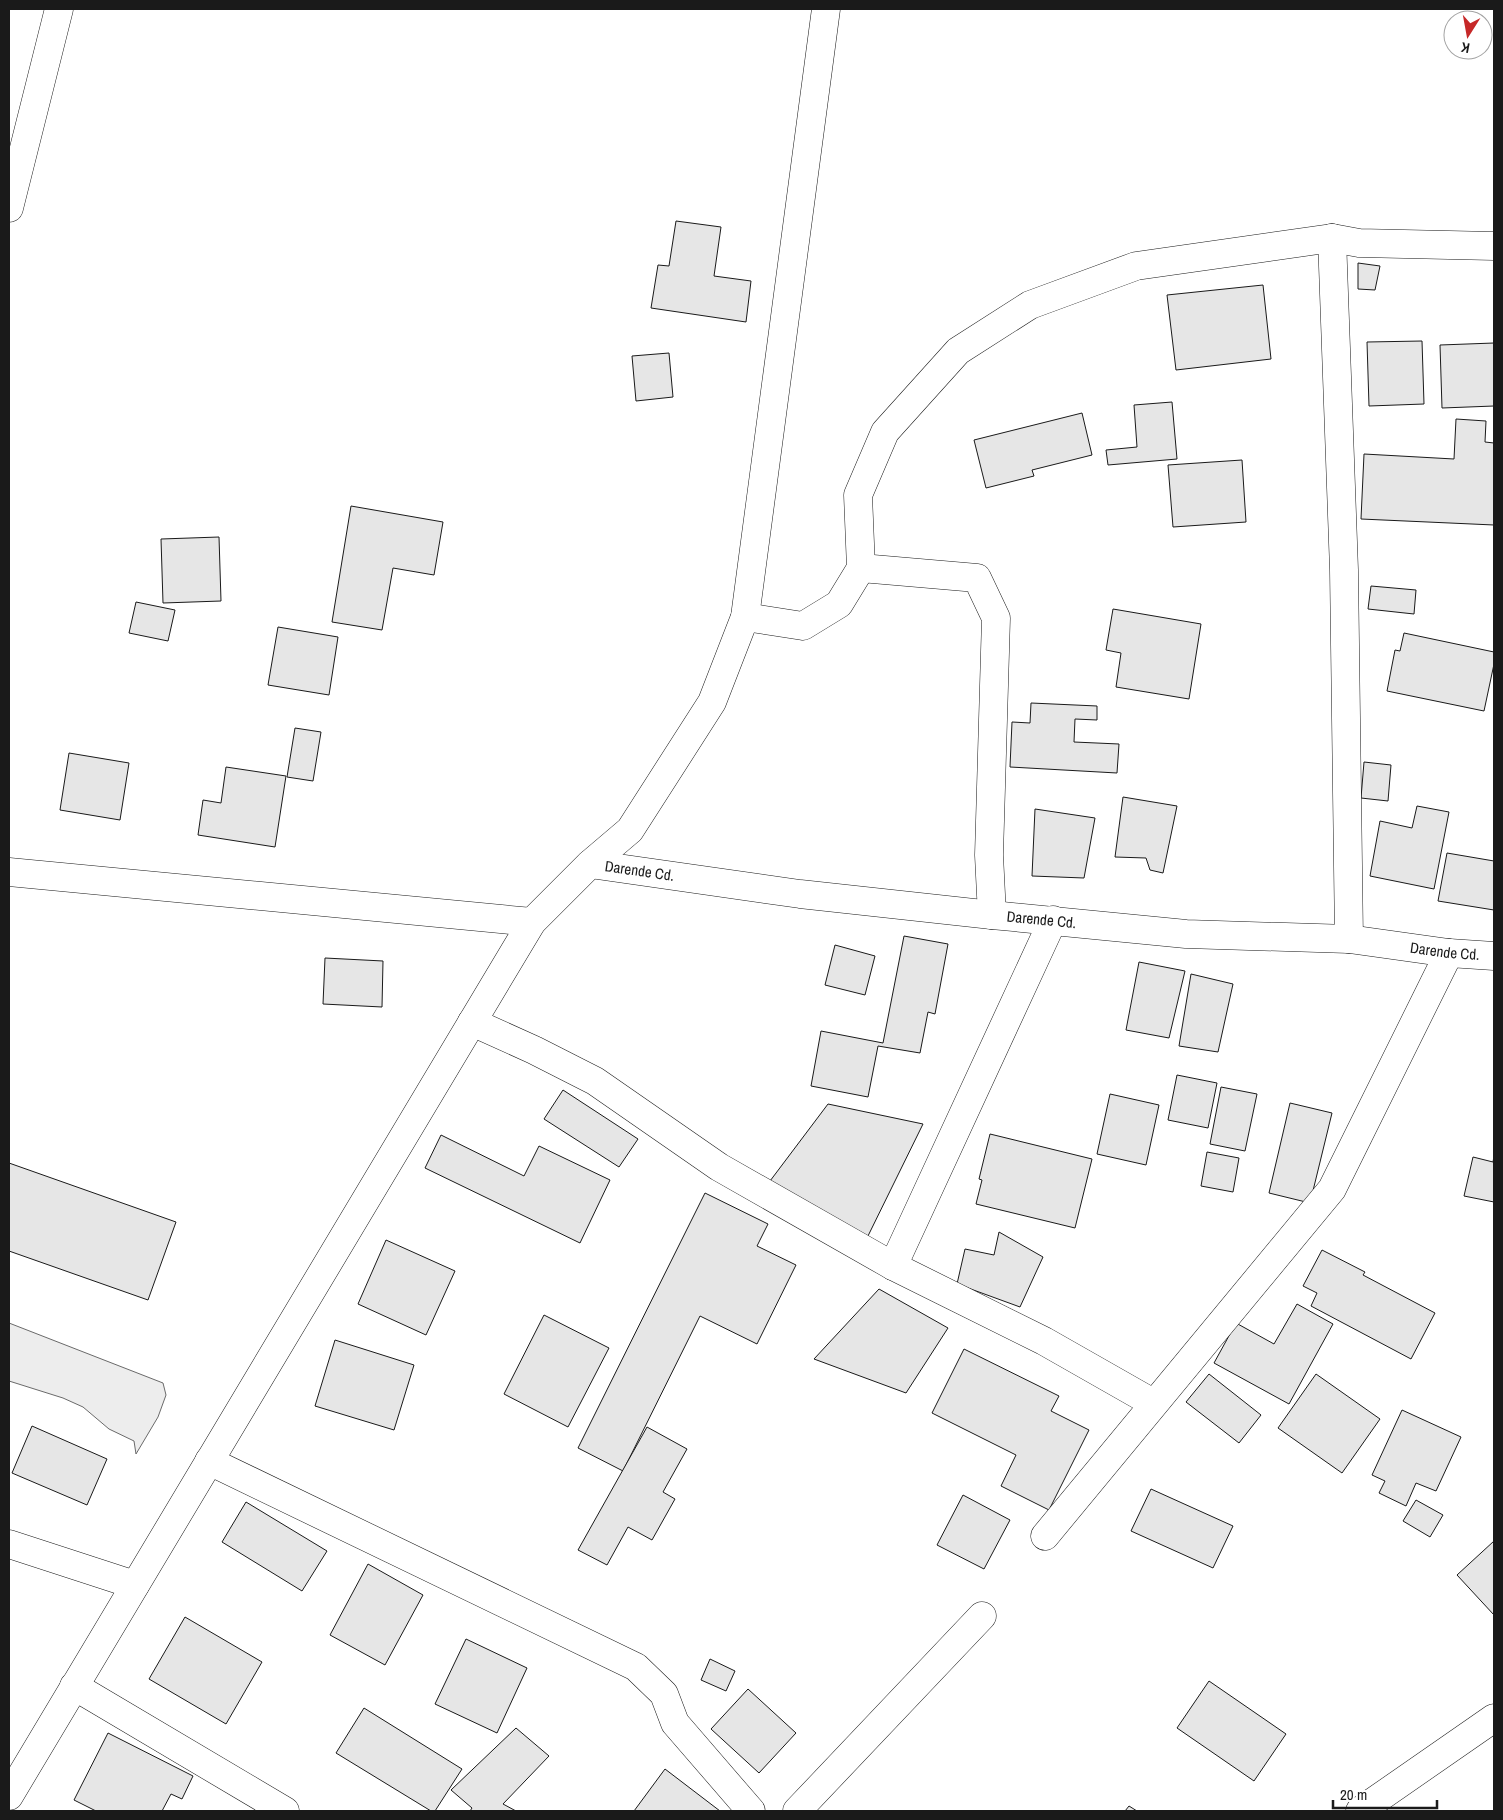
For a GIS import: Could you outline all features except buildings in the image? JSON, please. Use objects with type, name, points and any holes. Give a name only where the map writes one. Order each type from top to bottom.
[{"type":"street","points":[[9,208],[59,9]]},
{"type":"street","points":[[9,1796],[532,922],[590,864],[630,830],[712,702],[745,618],[826,9]]},
{"type":"street","points":[[745,618],[803,626],[839,604],[861,568],[858,495],[885,432],[958,351],[1030,304],[1136,266],[1332,238],[1359,242],[1494,246]]},
{"type":"street","points":[[1332,238],[1344,570],[1349,939]]},
{"type":"street","points":[[861,568],[977,578],[996,618],[989,855],[992,915]]},
{"type":"street","name":"Darende Cd.","points":[[590,864],[800,894],[992,915],[1186,934],[1349,939],[1448,953],[1494,956]]},
{"type":"street","points":[[9,872],[532,922]]},
{"type":"street","points":[[893,1266],[1053,920]]},
{"type":"street","points":[[1045,1536],[1332,1189],[1448,953]]},
{"type":"street","points":[[472,1022],[534,1050],[594,1081],[719,1167],[893,1266],[1044,1341],[1154,1403]]},
{"type":"street","points":[[209,1461],[636,1667],[664,1694],[675,1723],[751,1811]]},
{"type":"street","points":[[9,1544],[135,1584]]},
{"type":"street","points":[[797,1811],[982,1616]]},
{"type":"street","points":[[74,1686],[285,1811]]},
{"type":"street","points":[[1360,1811],[1494,1718]]},
{"type":"shaded area","points":[[9,1323],[163,1383],[166,1395],[158,1417],[136,1454],[134,1441],[109,1429],[83,1407],[63,1398],[9,1381]]}]
